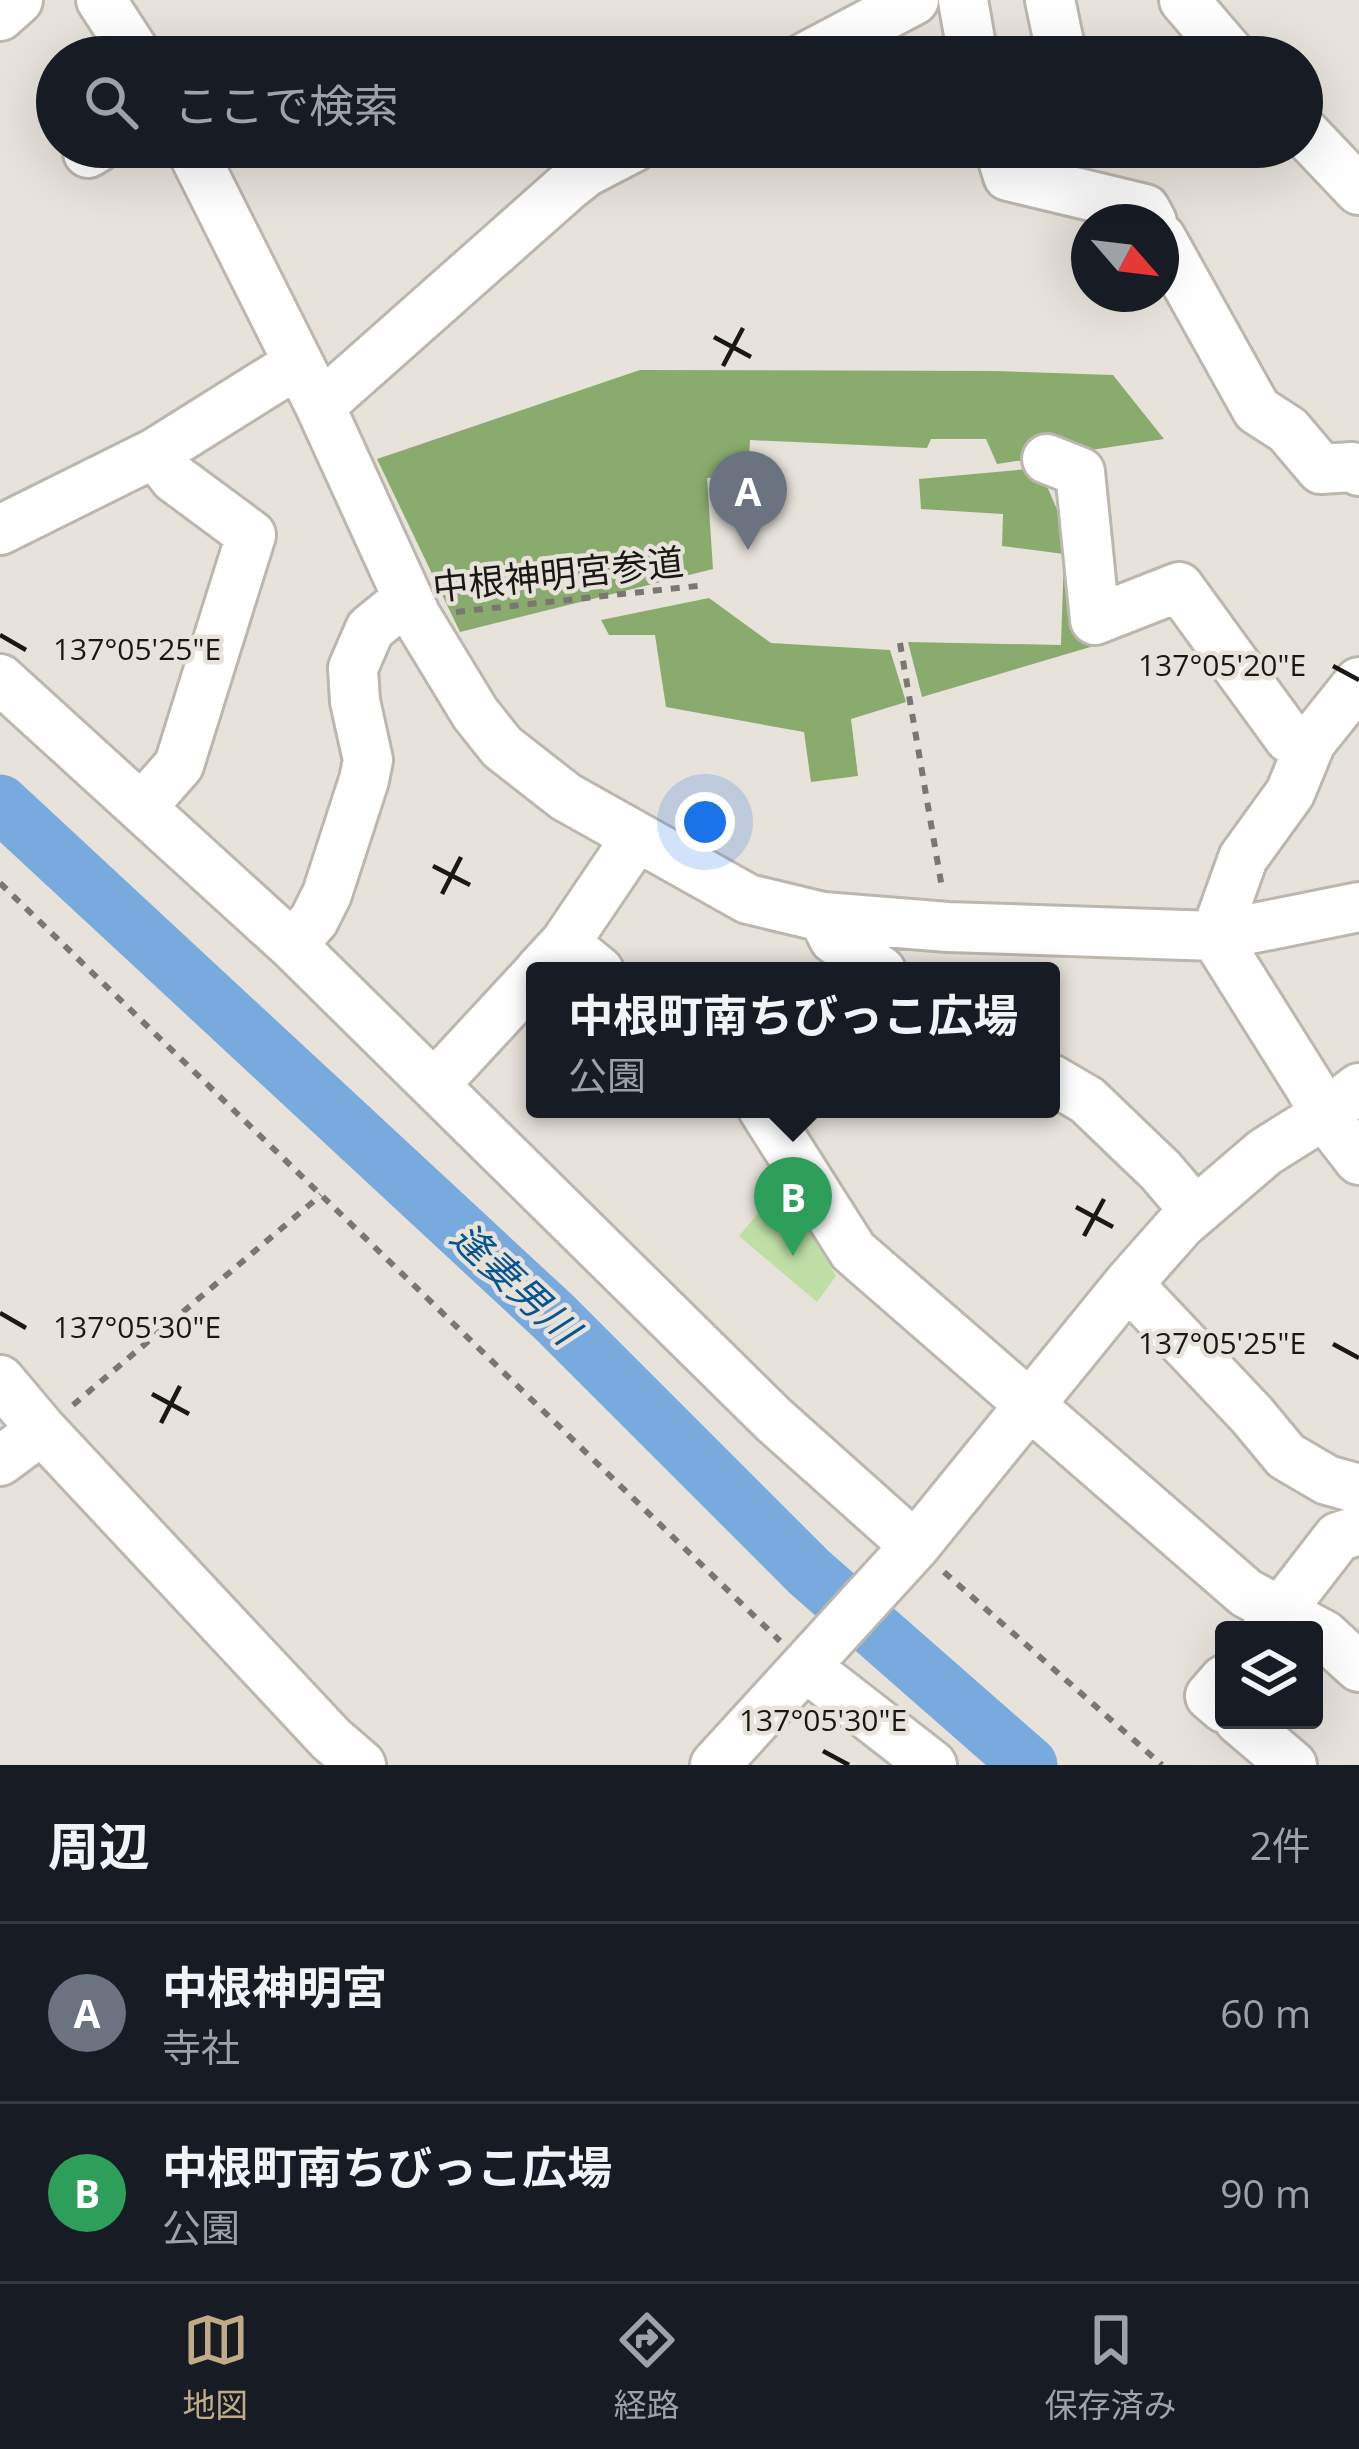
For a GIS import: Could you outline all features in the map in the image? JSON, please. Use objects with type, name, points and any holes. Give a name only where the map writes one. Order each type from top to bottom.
[{"type":"street","points":[[0,16],[18,0]]},
{"type":"street","points":[[100,0],[124,36]]},
{"type":"street","points":[[846,36],[914,0]]},
{"type":"street","points":[[963,0],[969,36]]},
{"type":"street","points":[[1050,0],[1058,36]]},
{"type":"street","points":[[1184,0],[1215,36]]},
{"type":"street","points":[[1323,152],[1359,190]]},
{"type":"street","points":[[200,168],[320,406],[412,607],[475,713],[502,747],[566,796],[748,899],[823,917],[948,927],[1215,935],[1359,908]]},
{"type":"street","points":[[320,406],[594,168]]},
{"type":"street","points":[[1006,168],[1008,176],[1124,204]]},
{"type":"street","points":[[1179,270],[1257,410],[1288,430],[1321,469],[1352,467],[1359,471]]},
{"type":"street","points":[[0,530],[155,453],[297,364]]},
{"type":"street","points":[[142,807],[178,765],[250,536],[174,478],[155,453]]},
{"type":"street","points":[[1047,459],[1080,472],[1095,620],[1179,587],[1289,738],[1311,742]]},
{"type":"street","points":[[292,945],[314,920],[327,893],[364,780],[368,760],[353,668],[370,629],[412,607]]},
{"type":"street","points":[[0,679],[292,945],[910,1551]]},
{"type":"street","points":[[1215,935],[1243,858],[1290,793],[1311,742],[1359,682]]},
{"type":"street","points":[[561,962],[636,838]]},
{"type":"street","points":[[823,917],[834,939],[868,962]]},
{"type":"street","points":[[1215,935],[1311,1089],[1342,1102]]},
{"type":"street","points":[[436,1084],[526,997]]},
{"type":"street","points":[[1060,1084],[1087,1100],[1195,1211]]},
{"type":"street","points":[[1342,1102],[1359,1160]]},
{"type":"street","points":[[716,1765],[910,1551],[1128,1284],[1195,1211],[1265,1152],[1342,1102]]},
{"type":"street","points":[[769,1118],[853,1251],[1273,1621],[1338,1537],[1359,1530]]},
{"type":"street","points":[[1128,1284],[1286,1456],[1327,1480],[1359,1489]]},
{"type":"street","points":[[0,1380],[331,1739],[361,1765]]},
{"type":"street","points":[[0,1461],[42,1430]]},
{"type":"street","points":[[1323,1635],[1359,1667]]},
{"type":"street","points":[[811,1660],[932,1765]]},
{"type":"street","points":[[1250,1729],[1292,1765]]},
{"type":"path","name":"中根神明宮参道","points":[[412,607],[706,586]]},
{"type":"path","points":[[900,643],[948,927]]},
{"type":"path","points":[[0,883],[811,1660]]},
{"type":"path","points":[[42,1430],[321,1195]]},
{"type":"path","points":[[910,1551],[1162,1765]]},
{"type":"green space","points":[[640,370],[1113,375],[1164,439],[997,464],[986,439],[931,439],[927,448],[750,440],[748,476],[707,478],[713,569],[460,632],[377,459]]},
{"type":"green space","points":[[1039,468],[1114,640],[922,697],[908,642],[1061,645],[1064,554],[1002,546],[1003,514],[921,509],[919,479]]},
{"type":"green space","points":[[709,598],[771,643],[890,650],[906,702],[851,719],[858,776],[811,782],[804,732],[666,707],[655,635],[609,635],[601,620]]},
{"type":"green space","points":[[783,1184],[836,1276],[817,1302],[739,1236]]},
{"type":"waterway","name":"逢妻男川","points":[[0,803],[554,1317],[809,1572],[1029,1765]]},
{"type":"place","name":"中根神明宮","points":[[748,550]]},
{"type":"place","name":"中根町南ちびっこ広場","points":[[793,1256]]}]
